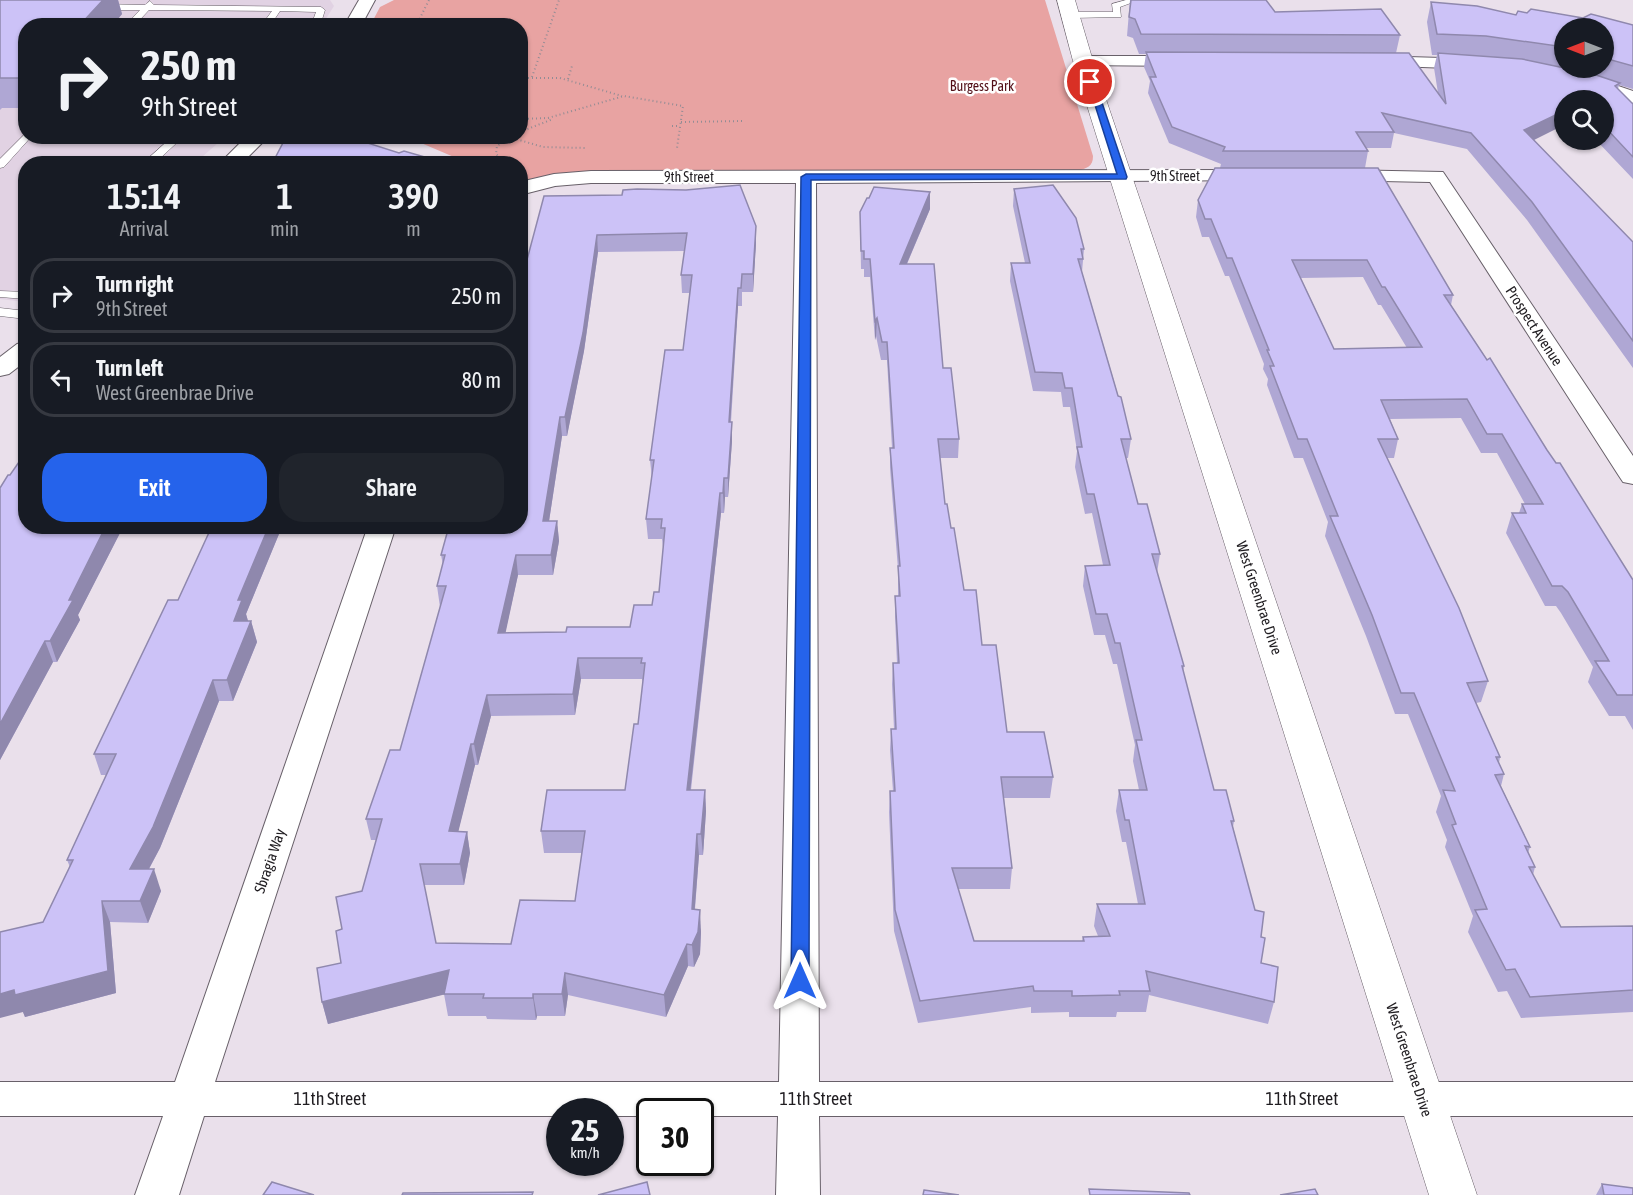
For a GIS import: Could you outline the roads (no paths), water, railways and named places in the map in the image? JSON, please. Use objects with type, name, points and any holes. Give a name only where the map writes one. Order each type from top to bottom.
[{"type":"street","points":[[357,18],[367,0]]},
{"type":"street","name":"West Greenbrae Drive","points":[[1068,7],[1083,61],[1453,1195]]},
{"type":"street","points":[[1083,61],[1203,61]]},
{"type":"street","points":[[1358,61],[1441,61],[1496,65]]},
{"type":"street","points":[[1572,78],[1633,97]]},
{"type":"street","points":[[238,156],[250,144]]},
{"type":"street","name":"9th Street","points":[[528,187],[554,180],[591,177],[1269,176]]},
{"type":"street","name":"Prospect Avenue","points":[[1317,176],[1436,176],[1632,473]]},
{"type":"street","points":[[798,1195],[806,177]]},
{"type":"street","points":[[0,369],[18,355]]},
{"type":"street","name":"Sbragia Way","points":[[157,1195],[379,534]]},
{"type":"street","name":"11th Street","points":[[0,1100],[1633,1099]]},
{"type":"lane","points":[[1068,7],[1118,15],[1115,6],[1135,0],[1147,1]]},
{"type":"lane","points":[[136,18],[150,3]]},
{"type":"lane","points":[[93,6],[150,3],[321,10],[318,18]]},
{"type":"lane","points":[[271,18],[278,8]]},
{"type":"lane","points":[[0,165],[19,144]]},
{"type":"lane","points":[[156,156],[170,144]]},
{"type":"lane","points":[[0,294],[18,295]]},
{"type":"lane","points":[[0,312],[18,314]]},
{"type":"park label","name":"Burgess Park","points":[[982,86]]}]
